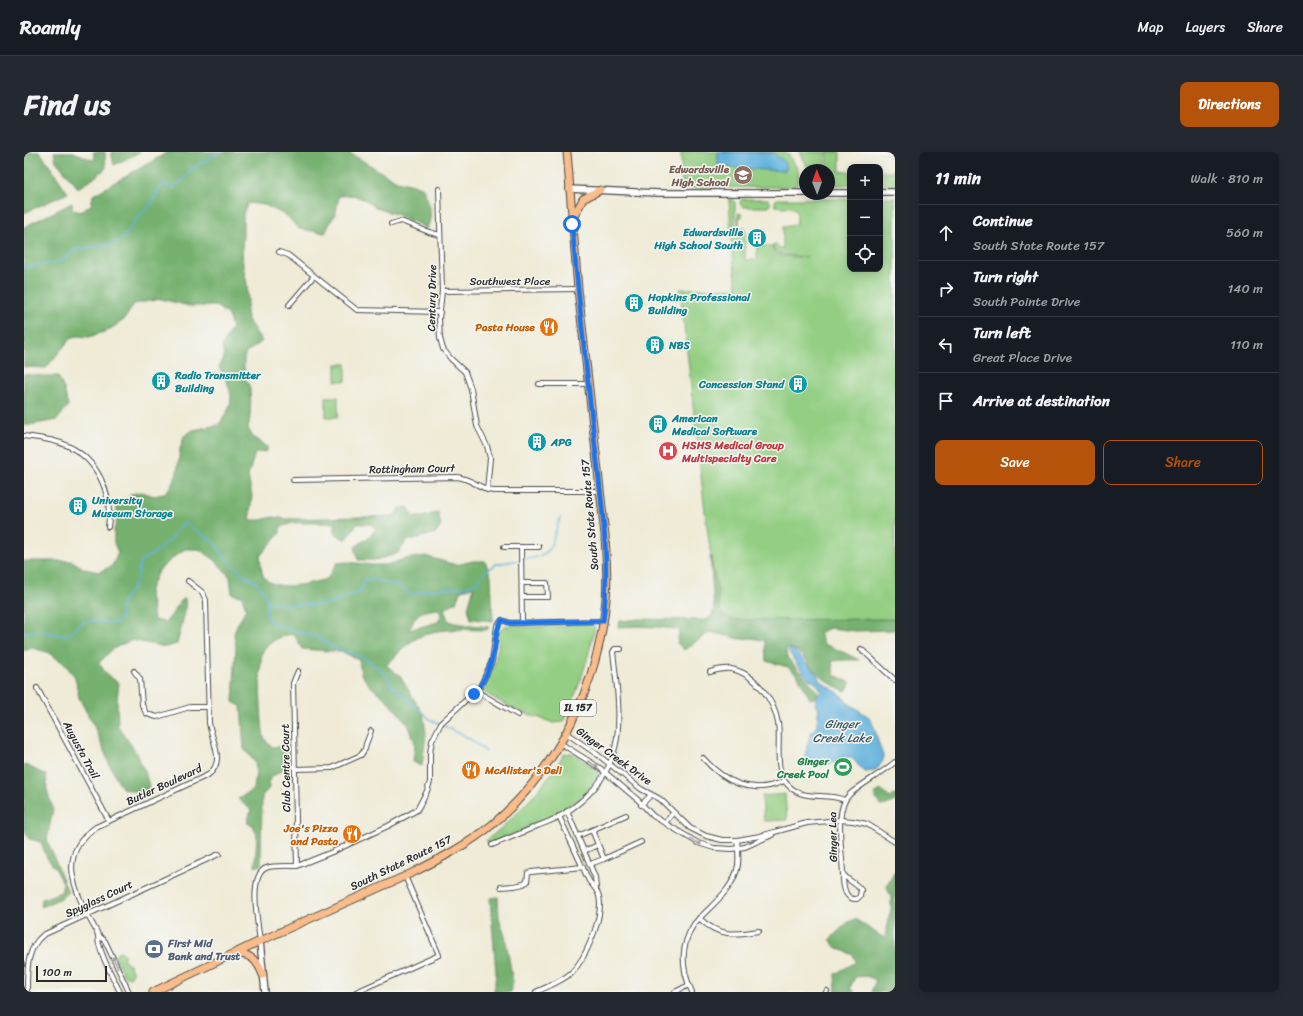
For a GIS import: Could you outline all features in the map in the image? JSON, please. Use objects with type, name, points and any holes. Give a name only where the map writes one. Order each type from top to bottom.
[{"type":"main road","name":"South State Route 157","points":[[153,992],[260,941],[406,876],[460,846],[492,825],[523,796],[538,777],[566,733],[577,711],[597,652],[603,621],[607,576],[605,535],[578,289],[567,152]]},
{"type":"main road","points":[[572,220],[583,199],[600,190]]},
{"type":"main road","points":[[234,954],[251,956],[258,963],[263,974]]},
{"type":"street","points":[[569,188],[672,194],[799,193]]},
{"type":"street","name":"Century Drive","points":[[439,189],[442,290],[440,338],[443,349],[464,372],[471,389],[477,426],[487,446],[490,458],[487,490]]},
{"type":"street","points":[[883,192],[895,192]]},
{"type":"street","points":[[835,193],[847,193]]},
{"type":"street","points":[[391,224],[401,221],[429,232],[440,234]]},
{"type":"street","points":[[279,252],[288,255],[357,310],[440,312]]},
{"type":"street","points":[[289,305],[314,276]]},
{"type":"street","name":"Southwest Place","points":[[442,290],[578,289]]},
{"type":"street","points":[[539,384],[588,384]]},
{"type":"street","points":[[24,436],[59,442],[73,449],[87,460],[99,476],[107,494],[110,510],[108,527]]},
{"type":"street","name":"Rottingham Court","points":[[293,480],[457,477],[471,480],[487,490],[511,492],[600,491]]},
{"type":"street","points":[[504,546],[539,546]]},
{"type":"street","points":[[521,547],[522,623]]},
{"type":"street","name":"Butler Boulevard","points":[[129,992],[105,941],[98,935],[87,915],[72,879],[73,857],[76,849],[84,837],[96,827],[208,775],[214,770],[218,758],[211,733],[209,707],[206,600],[202,592],[188,581]]},
{"type":"street","points":[[522,584],[547,583],[548,597],[522,598]]},
{"type":"street","points":[[265,992],[256,890],[256,881],[260,872],[267,867],[297,866],[332,852],[403,819],[417,810],[427,791],[430,774],[430,753],[434,738],[441,723],[480,686],[492,660],[498,626],[502,620],[510,623],[603,621]]},
{"type":"street","points":[[492,845],[559,816],[567,811],[591,792],[605,772],[610,764],[616,746],[620,718],[613,652],[615,649],[621,649]]},
{"type":"street","points":[[861,649],[895,680]]},
{"type":"street","points":[[710,672],[720,669],[730,669],[742,673],[755,682],[767,696],[773,707],[778,724],[779,760],[784,781],[791,788],[801,794],[813,796],[833,796],[845,800],[895,762]]},
{"type":"street","points":[[134,671],[140,679],[143,709],[150,715],[157,717],[186,708],[209,707]]},
{"type":"street","name":"Club Centre Court","points":[[297,866],[294,683],[298,671]]},
{"type":"street","name":"Augusta Trail","points":[[37,688],[109,821]]},
{"type":"street","points":[[476,691],[518,715]]},
{"type":"street","points":[[295,769],[332,768],[361,755],[372,731]]},
{"type":"street","name":"Ginger Creek Drive","points":[[566,733],[610,764],[641,789],[660,799],[690,828],[706,836],[722,840],[737,840],[760,836],[807,823],[840,820],[867,824],[895,842]]},
{"type":"street","name":"Ginger Creek Drive","points":[[560,743],[605,772],[638,800],[641,805],[653,816],[705,846],[723,849],[738,848],[756,842],[781,830]]},
{"type":"street","points":[[703,758],[719,774],[742,785],[762,788],[784,781]]},
{"type":"street","name":"Ginger Creek Drive","points":[[641,805],[651,795]]},
{"type":"street","name":"Ginger Lea","points":[[843,874],[861,890],[860,896],[857,900],[852,900],[847,896],[842,880],[840,820],[841,808],[845,800]]},
{"type":"street","points":[[536,992],[542,991],[565,978],[577,966],[582,959],[597,925],[600,913],[596,880],[567,811]]},
{"type":"street","points":[[665,823],[673,813]]},
{"type":"street","points":[[578,836],[626,815]]},
{"type":"street","points":[[559,816],[580,860],[588,881],[596,888]]},
{"type":"street","points":[[592,830],[604,859]]},
{"type":"street","points":[[692,992],[684,967],[684,951],[690,931],[732,881],[738,865],[737,840]]},
{"type":"street","points":[[590,864],[641,842]]},
{"type":"street","points":[[584,851],[598,845]]},
{"type":"street","name":"Spyglass Court","points":[[27,992],[29,956],[35,944],[43,935],[219,854]]},
{"type":"street","points":[[580,860],[587,856]]},
{"type":"street","points":[[501,887],[520,886],[524,884],[527,882],[528,873],[531,872],[583,867]]},
{"type":"street","points":[[356,992],[439,955],[406,876]]},
{"type":"street","points":[[700,918],[712,928],[725,933],[740,934],[759,931]]},
{"type":"street","name":"Butler Boulevard","points":[[98,935],[99,945],[120,992]]},
{"type":"street","points":[[675,992],[689,985]]},
{"type":"green space","points":[[24,152],[40,152],[68,193],[24,213]]},
{"type":"green space","points":[[54,152],[73,152],[92,160],[95,159],[93,152],[105,152],[106,168],[78,188],[56,161]]},
{"type":"green space","points":[[111,152],[140,152],[114,165]]},
{"type":"green space","points":[[168,152],[348,152],[397,181],[422,187],[429,202],[430,218],[427,228],[398,215],[376,208],[366,200],[353,195],[339,196],[336,212],[325,233],[299,229],[287,216],[265,205],[248,203],[243,214],[242,249],[248,301],[246,314],[249,322],[262,341],[248,351],[244,357],[245,376],[250,388],[251,403],[248,428],[253,437],[268,448],[265,452],[255,453],[248,476],[252,496],[250,512],[251,520],[261,520],[273,517],[287,519],[394,516],[399,509],[408,507],[413,517],[423,517],[438,512],[441,526],[436,533],[407,541],[399,552],[394,555],[374,560],[358,560],[355,547],[370,536],[376,529],[371,524],[357,524],[345,540],[334,533],[336,523],[293,523],[280,527],[280,533],[260,556],[264,577],[269,582],[277,585],[294,586],[327,579],[337,563],[347,562],[387,565],[404,559],[425,556],[456,565],[473,561],[485,561],[491,576],[493,621],[471,619],[468,608],[474,587],[461,590],[456,602],[444,609],[448,620],[454,623],[489,627],[487,630],[459,629],[430,633],[408,644],[386,665],[400,676],[423,714],[426,733],[422,766],[413,762],[415,743],[408,724],[386,699],[369,685],[361,674],[359,660],[341,651],[302,649],[294,634],[277,639],[266,647],[261,657],[260,679],[264,737],[272,747],[285,746],[288,756],[285,768],[270,778],[269,788],[262,796],[261,865],[255,867],[257,835],[253,825],[247,823],[251,810],[238,799],[254,789],[256,772],[255,762],[244,749],[241,706],[233,702],[236,646],[234,634],[246,609],[242,596],[232,594],[230,577],[215,560],[199,549],[185,549],[158,571],[149,592],[154,620],[165,622],[169,619],[178,604],[185,598],[186,608],[177,644],[165,647],[131,640],[113,649],[99,663],[107,675],[119,683],[117,700],[118,726],[135,751],[145,772],[150,789],[144,794],[122,788],[111,768],[94,726],[79,698],[75,677],[64,663],[47,652],[32,648],[24,651],[24,561],[72,561],[85,569],[99,572],[112,566],[118,553],[114,543],[114,530],[118,517],[116,503],[126,501],[131,494],[142,492],[154,496],[164,494],[171,486],[177,473],[180,449],[184,436],[193,430],[218,425],[228,409],[231,397],[230,390],[219,367],[224,358],[222,346],[232,327],[228,315],[216,306],[189,306],[161,299],[134,304],[124,320],[107,331],[89,337],[78,336],[70,339],[46,368],[24,367],[24,227],[72,203],[72,209],[80,212],[91,205],[93,195]],"holes":[[[439,609],[441,616],[438,622],[409,630],[414,619],[423,612]]]},
{"type":"green space","name":"Edwardsville High School","points":[[681,152],[786,152],[795,165],[799,176],[797,185],[792,187],[682,188]]},
{"type":"green space","points":[[800,152],[825,152],[826,164],[806,164]]},
{"type":"green space","points":[[827,152],[840,152],[840,171],[847,172],[847,185],[835,185],[835,164],[828,164]]},
{"type":"green space","points":[[895,171],[895,187],[883,186],[883,172]]},
{"type":"green space","points":[[883,198],[895,198],[895,620],[720,621],[705,512],[680,289],[737,288],[731,239],[729,199],[733,199],[735,203],[735,233],[738,233],[738,213],[742,214],[742,217],[739,218],[739,228],[745,228],[745,260],[757,260],[757,246],[772,246],[774,252],[783,257],[807,257],[783,255],[774,250],[773,245],[777,245],[778,248],[783,248],[783,227],[796,225],[797,216],[794,208],[775,206],[775,201],[777,199],[847,199],[847,272],[883,272]]},
{"type":"green space","points":[[741,199],[768,199],[770,201],[770,205],[768,207],[744,207],[740,204]]},
{"type":"green space","points":[[336,364],[346,364],[346,381],[336,381]]},
{"type":"green space","points":[[24,374],[58,376],[64,389],[68,406],[57,420],[24,426]]},
{"type":"green space","points":[[326,397],[338,397],[338,417],[326,417]]},
{"type":"green space","points":[[710,556],[717,587],[720,611],[726,617],[734,620],[895,619],[895,630],[855,631],[830,628],[819,633],[824,644],[859,660],[832,661],[834,675],[851,683],[846,691],[834,686],[820,676],[800,653],[791,648],[786,648],[787,657],[818,691],[815,698],[810,699],[798,676],[788,667],[766,661],[765,641],[752,638],[740,639],[710,632],[684,650],[677,643],[680,630],[633,626],[618,627],[620,621],[639,619],[706,620],[712,616],[714,608]]},
{"type":"green space","points":[[568,624],[591,624],[595,627],[582,676],[563,722],[553,723],[517,711],[485,693],[485,685],[494,665],[498,648],[499,632],[504,626],[563,626]]},
{"type":"green space","points":[[572,753],[598,770],[600,774],[584,795],[561,812],[537,824],[490,844],[486,841],[529,801],[548,778],[564,754]]},
{"type":"green space","points":[[24,764],[46,775],[47,790],[53,809],[47,840],[68,892],[61,898],[41,907],[42,899],[61,892],[63,883],[55,868],[47,858],[41,842],[29,839],[24,829]]},
{"type":"green space","points":[[881,790],[890,798],[895,794],[895,801],[880,806],[874,794]]},
{"type":"green space","points":[[785,794],[787,820],[764,821],[762,796]]},
{"type":"green space","points":[[895,871],[895,992],[871,992],[876,980],[866,976],[855,977],[850,988],[854,992],[836,992],[835,974],[856,962],[853,955],[835,947],[830,939],[848,922],[855,919],[884,938],[887,932],[888,919],[891,910],[891,898],[887,886]]},
{"type":"green space","points":[[498,897],[499,918],[505,936],[513,981],[511,992],[494,992],[496,973],[490,898]]},
{"type":"green space","points":[[120,951],[125,955],[123,960],[126,961],[128,965],[129,964],[132,971],[132,975],[130,977],[124,976],[115,957]]},
{"type":"water","points":[[718,152],[773,153],[783,160],[787,168],[785,171],[718,167]]},
{"type":"water","name":"Ginger Creek Lake","points":[[790,649],[795,651],[812,668],[823,683],[840,694],[848,703],[869,717],[875,729],[883,755],[883,761],[875,771],[865,772],[854,760],[849,757],[843,757],[827,764],[807,763],[805,756],[807,746],[812,731],[816,728],[819,707],[816,706],[815,703],[818,694],[821,693],[817,684],[807,677],[798,666],[788,650]]},
{"type":"waterway","points":[[24,268],[58,262],[65,259],[74,250],[111,244],[119,241],[131,229],[136,219],[150,205],[163,184],[174,188],[191,169],[220,152]]},
{"type":"waterway","points":[[267,602],[325,605],[358,593],[362,589],[364,580],[373,579],[399,586],[410,594],[426,590],[466,587],[477,582],[487,570],[497,564],[537,557],[545,553],[551,545],[560,518]]},
{"type":"waterway","points":[[24,633],[39,631],[67,635],[73,632],[81,623],[88,621],[117,623],[121,619],[121,603],[133,588],[140,563],[171,539],[182,524],[187,524],[215,543],[225,558],[244,575],[257,583],[264,591],[267,602],[266,615],[272,624],[319,638],[336,649],[365,659],[379,668],[387,676],[392,686],[431,720],[470,739],[486,752]]},
{"type":"place","name":"Edwardsville High School","points":[[743,175]]},
{"type":"place","name":"Edwardsville High School South","points":[[757,238]]},
{"type":"place","name":"Hopkins Professional Building","points":[[634,303]]},
{"type":"place","name":"Pasta House","points":[[549,327]]},
{"type":"place","name":"NBS","points":[[655,345]]},
{"type":"place","name":"Radio Transmitter Building","points":[[161,381]]},
{"type":"place","name":"Concession Stand","points":[[798,384]]},
{"type":"place","name":"American Medical Software","points":[[658,424]]},
{"type":"place","name":"APG","points":[[537,442]]},
{"type":"place","name":"HSHS Medical Group Multispecialty Care","points":[[668,451]]},
{"type":"place","name":"University Museum Storage","points":[[78,506]]},
{"type":"place","name":"Ginger Creek Pool","points":[[843,767]]},
{"type":"place","name":"McAlister's Deli","points":[[471,770]]},
{"type":"place","name":"Joe's Pizza and Pasta","points":[[352,834]]},
{"type":"place","name":"First Mid Bank and Trust","points":[[154,949]]},
{"type":"route","points":[[474,694],[486,675],[492,660],[498,626],[502,620],[510,623],[603,621],[607,576],[605,535],[575,266],[572,224]]}]
